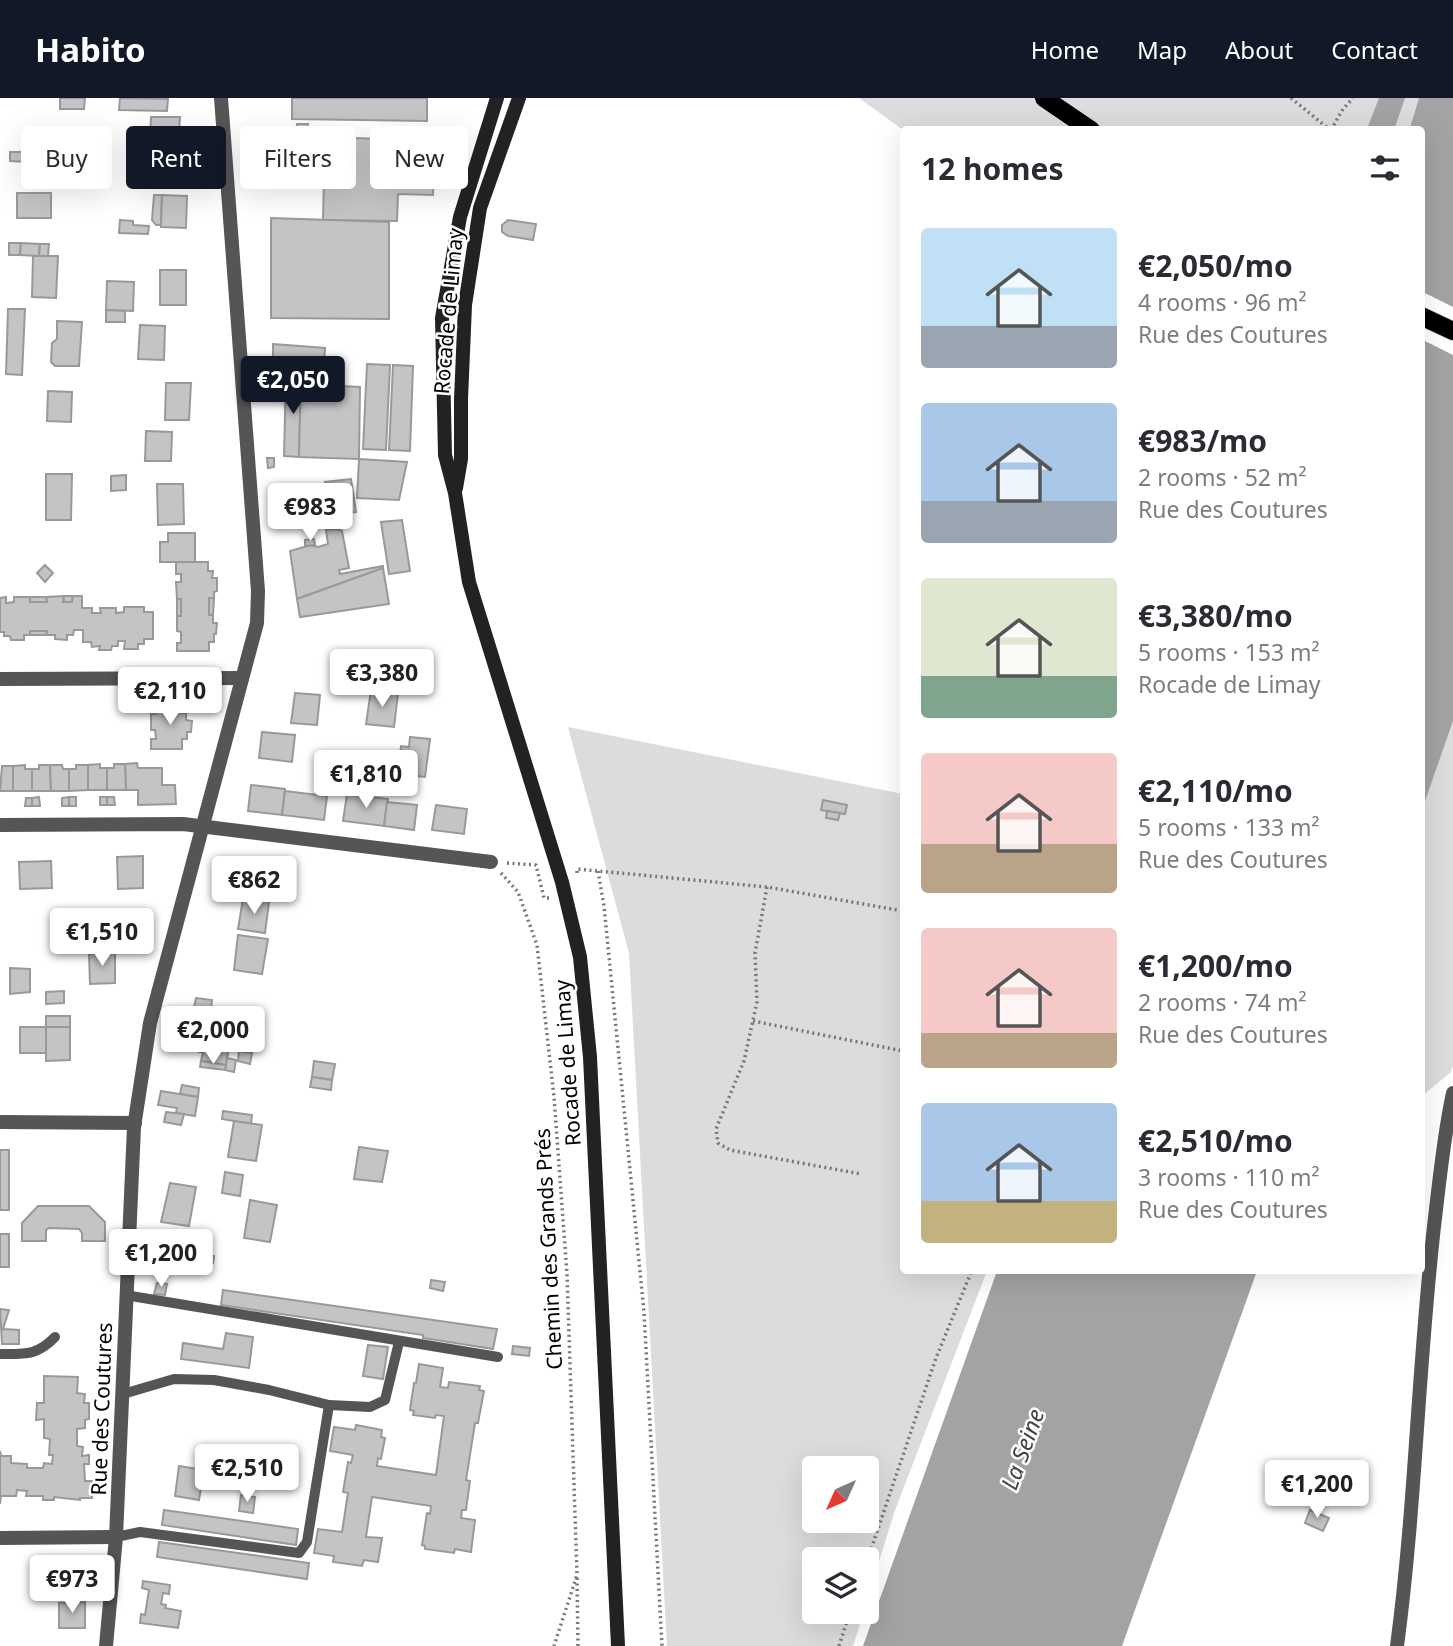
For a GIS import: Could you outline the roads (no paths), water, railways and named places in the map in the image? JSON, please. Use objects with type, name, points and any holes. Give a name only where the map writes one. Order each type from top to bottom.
[{"type":"main road","name":"Rocade de Limay","points":[[497,98],[460,217],[442,318],[445,455],[455,493],[468,582],[562,882],[580,957],[590,1058],[618,1646]]},
{"type":"main road","name":"Rocade de Limay","points":[[455,493],[461,459],[466,305],[480,208],[519,98]]},
{"type":"main road","points":[[1050,101],[1085,126]]},
{"type":"main road","points":[[1425,318],[1453,331]]},
{"type":"street","name":"Rue des Coutures","points":[[106,1646],[116,1537],[135,1124],[150,1023],[257,623],[258,591],[220,98]]},
{"type":"street","points":[[0,679],[242,678]]},
{"type":"street","points":[[0,825],[183,824],[491,862]]},
{"type":"street","points":[[1396,1646],[1406,1579],[1424,1309],[1445,1129],[1453,1093]]},
{"type":"street","points":[[0,1122],[135,1124]]},
{"type":"street","points":[[0,1538],[116,1537]]},
{"type":"lane","points":[[125,1296],[498,1357]]},
{"type":"lane","points":[[0,1354],[29,1354],[47,1346],[55,1337]]},
{"type":"lane","points":[[123,1394],[174,1379],[215,1380],[329,1405],[370,1406],[385,1400],[399,1342]]},
{"type":"lane","points":[[116,1537],[140,1532],[299,1553],[307,1542],[329,1405]]},
{"type":"water","points":[[1379,98],[1405,98],[1395,126],[1368,126]]},
{"type":"water","points":[[1419,98],[1453,98],[1453,721],[1425,802],[1425,126],[1410,126]]},
{"type":"water","name":"La Seine","points":[[996,1274],[1256,1274],[1122,1646],[863,1646],[871,1624],[879,1624],[879,1601]]}]
